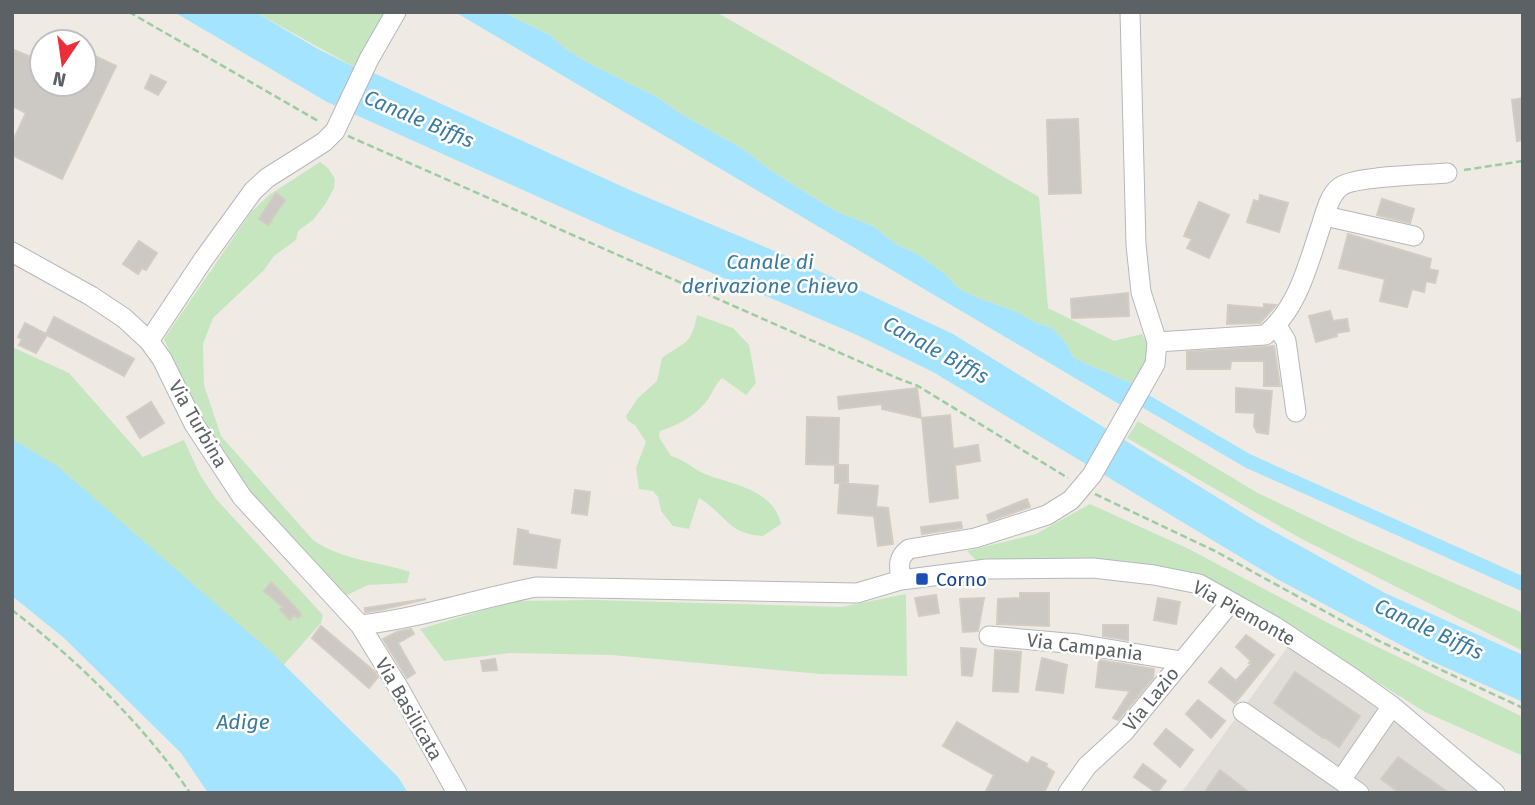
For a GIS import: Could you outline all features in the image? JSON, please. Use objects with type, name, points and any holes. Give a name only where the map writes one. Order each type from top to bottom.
[{"type":"street","points":[[149,341],[253,191],[267,178],[324,142],[339,125],[369,59],[396,12]]},
{"type":"street","points":[[901,580],[898,562],[901,554],[909,549],[975,538],[1047,515],[1060,508],[1088,482],[1155,364],[1157,342],[1141,292],[1136,245],[1130,12]]},
{"type":"street","points":[[1157,342],[1265,335],[1277,326],[1301,286],[1331,200],[1340,187],[1356,181],[1447,173]]},
{"type":"street","points":[[1325,216],[1414,236]]},
{"type":"street","name":"Via Turbina","points":[[12,252],[91,296],[124,318],[149,341],[162,359],[194,424],[242,498],[360,625]]},
{"type":"street","points":[[1277,326],[1286,341],[1296,412]]},
{"type":"street","name":"Via Piemonte","points":[[360,625],[410,618],[490,596],[536,587],[857,593],[901,580],[987,569],[1093,568],[1154,575],[1199,584],[1274,626],[1392,706],[1495,793]]},
{"type":"street","name":"Via Lazio","points":[[1068,793],[1087,766],[1124,732],[1231,602]]},
{"type":"street","name":"Via Basilicata","points":[[360,625],[400,690],[457,793]]},
{"type":"street","name":"Via Campania","points":[[989,636],[1077,644],[1181,661]]},
{"type":"street","points":[[1341,780],[1392,706]]},
{"type":"street","points":[[1243,712],[1359,793]]},
{"type":"path","points":[[129,12],[339,125],[897,379],[918,386],[1377,640],[1523,708]]},
{"type":"path","points":[[1447,173],[1523,161]]},
{"type":"path","points":[[12,610],[65,653],[104,692],[175,770],[190,793]]},
{"type":"shaded area","points":[[1290,644],[1357,688],[1481,793],[1181,793]]},
{"type":"green space","points":[[255,12],[385,12],[356,68]]},
{"type":"green space","points":[[503,12],[716,12],[1039,197],[1048,308],[1114,341],[1142,334],[1150,349],[1136,385],[1073,357],[1066,343],[1052,328],[959,289],[946,275],[919,255],[896,244],[873,226],[837,212],[770,170],[746,151],[657,97],[588,63],[550,35]]},
{"type":"green space","points":[[320,162],[335,179],[334,188],[313,220],[298,231],[296,240],[274,256],[264,270],[213,318],[203,344],[204,385],[221,436],[313,540],[349,556],[410,572],[407,583],[368,585],[341,598],[221,464],[164,339],[251,212],[269,195]]},
{"type":"green space","points":[[697,315],[733,328],[749,345],[756,383],[746,395],[722,378],[695,413],[660,431],[659,437],[671,456],[705,474],[750,490],[770,503],[781,524],[763,536],[734,527],[699,498],[689,529],[673,526],[661,511],[658,497],[653,491],[639,489],[636,468],[646,442],[626,416],[638,398],[657,381],[662,358],[689,338]]},
{"type":"green space","points":[[12,347],[69,373],[143,457],[184,440],[200,475],[216,499],[323,615],[321,623],[281,668],[12,451]]},
{"type":"green space","points":[[1138,421],[1256,492],[1358,541],[1523,613],[1523,651],[1300,538],[1127,438]]},
{"type":"green space","points":[[1090,504],[1189,549],[1330,624],[1523,717],[1523,756],[1425,712],[1272,617],[1199,579],[981,565],[967,551],[1036,534]]},
{"type":"green space","points":[[906,594],[907,676],[821,674],[612,655],[511,653],[444,661],[420,629],[514,601],[592,600],[841,607]]},
{"type":"water","name":"Canale di derivazione Chievo","points":[[174,12],[255,12],[356,68],[376,74],[632,191],[789,257],[953,334],[1257,522],[1385,593],[1523,655],[1523,702],[1429,660],[1277,579],[933,372],[857,335],[612,230],[327,102]]},
{"type":"water","points":[[455,12],[503,12],[550,35],[588,63],[657,97],[746,151],[770,170],[837,212],[873,226],[896,244],[919,255],[946,275],[959,289],[1052,328],[1066,343],[1073,357],[1136,385],[1124,407]]},
{"type":"water","name":"Adige","points":[[12,439],[57,466],[271,652],[398,777],[408,793],[208,793],[181,753],[64,638],[12,596]]},
{"type":"building","points":[[12,49],[28,56],[28,98],[98,98],[98,57],[116,66],[62,179],[12,155],[12,143],[26,113],[12,106]]},
{"type":"building","points":[[151,75],[166,82],[158,95],[145,88]]},
{"type":"building","points":[[1523,98],[1523,140],[1517,141],[1512,100]]},
{"type":"building","points":[[1078,119],[1081,193],[1049,194],[1047,120]]},
{"type":"building","points":[[276,193],[285,200],[268,225],[259,219]]},
{"type":"building","points":[[1260,195],[1288,203],[1279,232],[1247,222],[1254,200],[1259,202]]},
{"type":"building","points":[[1382,199],[1414,209],[1410,223],[1377,215]]},
{"type":"building","points":[[1199,202],[1229,215],[1209,258],[1187,248],[1192,239],[1184,236]]},
{"type":"building","points":[[1348,234],[1431,259],[1429,269],[1438,271],[1435,283],[1426,281],[1424,292],[1412,289],[1407,307],[1380,301],[1385,279],[1339,268]]},
{"type":"building","points":[[139,241],[157,253],[146,270],[142,268],[138,274],[123,264]]},
{"type":"building","points":[[1128,293],[1129,316],[1072,318],[1071,299]]},
{"type":"building","points":[[1264,304],[1276,305],[1260,323],[1227,324],[1228,305],[1264,308]]},
{"type":"building","points":[[1330,311],[1333,321],[1347,319],[1349,331],[1336,333],[1337,336],[1316,342],[1309,316]]},
{"type":"building","points":[[54,317],[134,359],[124,376],[47,335],[36,353],[19,345],[22,339],[18,337],[25,323],[46,334]]},
{"type":"building","points":[[1274,346],[1280,386],[1264,386],[1264,361],[1231,361],[1230,369],[1187,369],[1187,352]]},
{"type":"building","points":[[917,388],[921,418],[882,409],[882,404],[839,409],[838,397]]},
{"type":"building","points":[[1236,388],[1272,391],[1268,434],[1257,432],[1254,426],[1255,413],[1236,412]]},
{"type":"building","points":[[151,402],[164,423],[140,438],[127,417]]},
{"type":"building","points":[[950,415],[953,449],[978,445],[980,461],[955,465],[958,498],[930,502],[922,418]]},
{"type":"building","points":[[807,417],[839,418],[838,465],[806,464]]},
{"type":"building","points":[[835,465],[848,465],[848,483],[835,483]]},
{"type":"building","points":[[840,483],[878,486],[876,507],[888,508],[893,544],[878,546],[874,516],[838,513]]},
{"type":"building","points":[[575,490],[590,492],[587,515],[572,513]]},
{"type":"building","points":[[1027,499],[1030,507],[989,521],[987,515]]},
{"type":"building","points":[[961,522],[962,528],[922,534],[921,527]]},
{"type":"building","points":[[518,529],[528,531],[528,534],[560,540],[556,568],[514,564]]},
{"type":"building","points":[[271,582],[299,611],[301,615],[298,618],[294,615],[290,620],[280,610],[283,607],[264,591]]},
{"type":"building","points":[[1020,593],[1049,593],[1049,626],[997,624],[998,599],[1020,598]]},
{"type":"building","points":[[936,595],[939,613],[919,616],[915,598]]},
{"type":"building","points":[[984,598],[978,631],[963,632],[960,599]]},
{"type":"building","points":[[1158,598],[1180,602],[1176,624],[1154,620]]},
{"type":"building","points":[[426,599],[380,610],[365,612],[365,608]]},
{"type":"building","points":[[1103,625],[1128,625],[1128,640],[1103,636]]},
{"type":"building","points":[[321,626],[375,672],[378,677],[369,688],[312,638]]},
{"type":"building","points":[[411,629],[414,634],[398,643],[415,673],[407,678],[383,639]]},
{"type":"building","points":[[1246,635],[1274,655],[1235,703],[1209,682],[1221,668],[1236,681],[1251,664],[1236,647]]},
{"type":"building","points":[[961,648],[976,649],[972,676],[962,675]]},
{"type":"building","points":[[995,650],[1021,652],[1018,692],[993,691]]},
{"type":"building","points":[[1042,658],[1067,665],[1063,693],[1036,690]]},
{"type":"building","points":[[495,659],[497,670],[483,671],[481,661]]},
{"type":"building","points":[[1099,660],[1154,669],[1153,678],[1118,720],[1113,718],[1130,691],[1096,687]]},
{"type":"building","points":[[1295,672],[1360,716],[1339,747],[1274,703]]},
{"type":"building","points":[[1198,700],[1225,721],[1211,738],[1186,714]]},
{"type":"building","points":[[957,722],[1028,764],[1032,757],[1047,764],[1046,767],[1054,772],[1044,793],[985,793],[994,775],[943,746]]},
{"type":"building","points":[[1166,729],[1193,750],[1180,767],[1154,744]]},
{"type":"building","points":[[1398,757],[1449,793],[1400,793],[1381,779]]},
{"type":"building","points":[[1143,764],[1166,781],[1157,793],[1134,777]]},
{"type":"building","points":[[1220,770],[1250,793],[1204,793]]},
{"type":"waterway","points":[[1128,391],[1248,461],[1523,584]]},
{"type":"place","name":"Corno","points":[[922,579]]},
{"type":"water label","name":"Canale Biffis","points":[[419,119]]},
{"type":"water label","name":"Canale Biffis","points":[[936,350]]},
{"type":"water label","name":"Canale Biffis","points":[[1429,629]]}]
